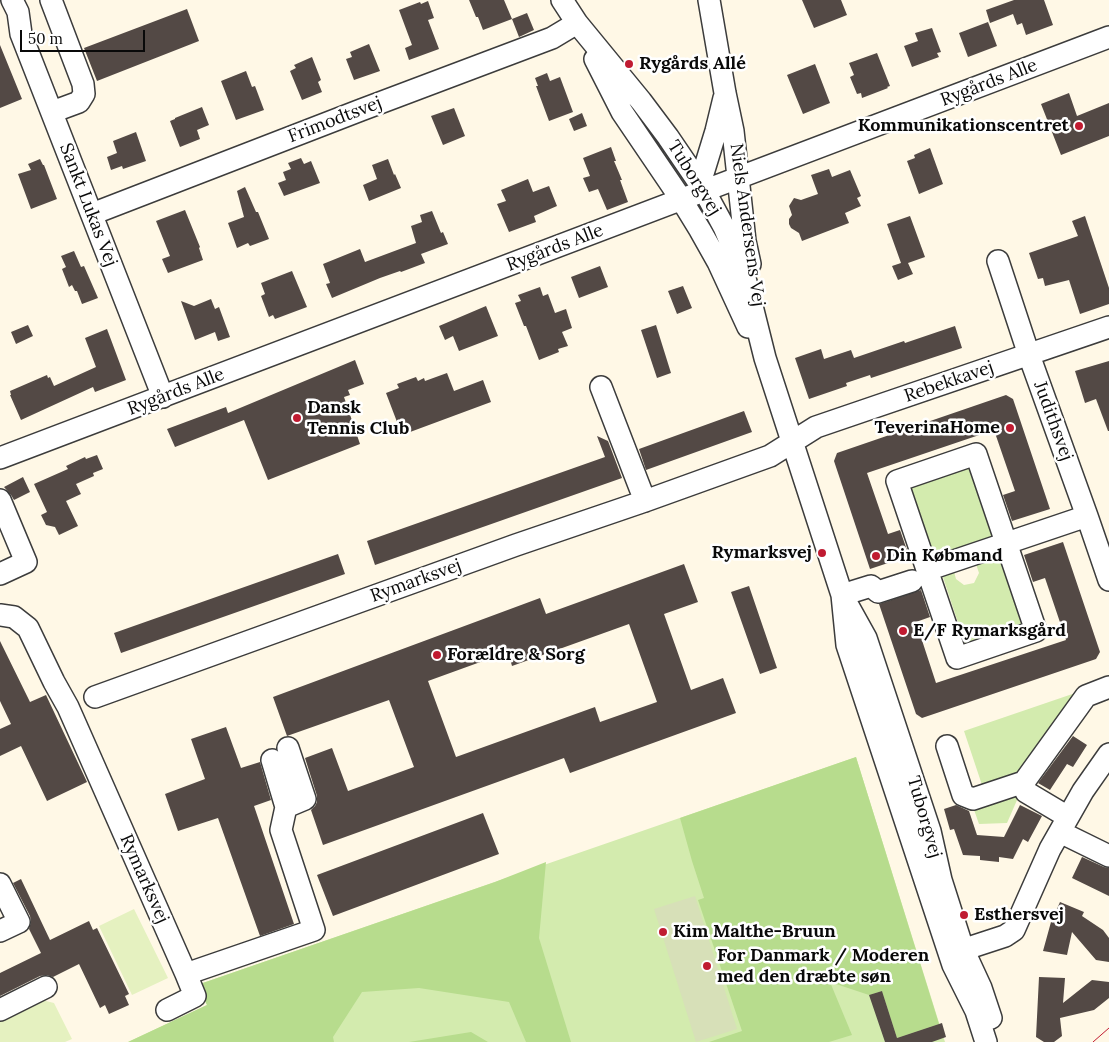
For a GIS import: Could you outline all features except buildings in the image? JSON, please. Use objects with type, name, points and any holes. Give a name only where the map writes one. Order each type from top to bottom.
[{"type":"street","name":"Sankt Lukas Vej","points":[[44,0],[15,6],[21,34],[162,398]]},
{"type":"street","points":[[50,0],[83,84],[84,94],[78,102],[52,112]]},
{"type":"street","name":"Tuborgvej","points":[[562,0],[577,23],[622,112],[696,192],[724,227],[746,282],[765,358],[842,595],[848,645],[956,952],[982,988],[999,1042]]},
{"type":"street","name":"Niels Andersens Vej","points":[[709,0],[725,93],[734,131],[745,241],[754,280],[765,358]]},
{"type":"street","name":"Frimodtsvej","points":[[92,214],[552,38],[577,23]]},
{"type":"street","name":"Rygårds Alle","points":[[0,458],[162,398],[696,192],[932,105],[1109,36]]},
{"type":"street","name":"Niels Andersens Vej","points":[[698,226],[695,215],[696,192],[716,132],[725,93]]},
{"type":"street","name":"Tuborgvej","points":[[698,226],[718,262],[743,318],[765,358]]},
{"type":"street","name":"Judithsvej","points":[[998,261],[1029,355],[1109,580]]},
{"type":"street","name":"Rebekkavej","points":[[792,442],[816,427],[1109,327]]},
{"type":"street","points":[[601,387],[645,501]]},
{"type":"street","name":"Rymarksvej","points":[[95,697],[516,545],[770,456],[792,442]]},
{"type":"street","points":[[976,454],[1006,543],[1036,631],[957,658],[919,575],[897,481],[976,454]]},
{"type":"street","points":[[0,500],[26,562],[0,574]]},
{"type":"street","points":[[842,595],[871,586],[878,592],[1006,543],[1087,516]]},
{"type":"street","name":"Rymarksvej","points":[[0,615],[14,617],[28,628],[68,707],[186,974],[195,996],[167,1010]]},
{"type":"street","points":[[947,746],[964,795],[972,799],[1024,782],[1086,696],[1109,687]]},
{"type":"street","points":[[186,974],[314,930],[281,830],[286,807],[280,754]]},
{"type":"street","points":[[956,952],[1005,936],[1014,930],[1050,849],[1083,791],[1109,754]]},
{"type":"street","points":[[1024,782],[1026,792],[1064,824],[1109,856]]},
{"type":"street","points":[[0,884],[19,922],[0,931]]},
{"type":"street","name":"Tuborgvej","points":[[956,952],[953,965],[976,1011],[986,1042]]},
{"type":"street","points":[[0,1010],[46,987]]},
{"type":"green space","points":[[970,465],[996,538],[930,561],[906,487]]},
{"type":"green space","points":[[998,553],[1023,628],[966,647],[941,571],[953,568],[956,579],[964,585],[974,583],[979,573],[975,561]]},
{"type":"green space","points":[[1087,689],[1026,773],[983,788],[964,731]]},
{"type":"green space","points":[[856,757],[945,1042],[128,1042],[207,1005],[197,985]]},
{"type":"green space","points":[[856,757],[939,1024],[897,1038],[882,991],[869,995],[830,982],[852,1035],[829,1042],[709,1042],[742,1031],[698,900],[704,898],[680,818]]},
{"type":"green space","points":[[1021,791],[1007,823],[979,824],[972,804]]},
{"type":"green space","points":[[546,862],[539,938],[571,1042],[526,1042],[509,1002],[419,988],[362,992],[333,1037],[334,1042],[128,1042],[207,1005],[197,985],[495,882]]},
{"type":"green space","points":[[695,896],[737,1029],[696,1042],[654,909]]},
{"type":"green space","points":[[134,909],[168,978],[132,995],[99,926]]},
{"type":"green space","points":[[38,999],[54,1003],[72,1039],[65,1042],[0,1042],[0,1017]]},
{"type":"green space","points":[[471,1032],[488,1042],[409,1042]]},
{"type":"tram line","points":[[1093,1042],[1109,1028]]},
{"type":"place","name":"Rygårds Allé","points":[[629,64]]},
{"type":"place","name":"Kommunikationscentret","points":[[1079,126]]},
{"type":"place","name":"Dansk Tennis Club","points":[[297,418]]},
{"type":"place","name":"TeverinaHome","points":[[1010,428]]},
{"type":"place","name":"Rymarksvej","points":[[822,553]]},
{"type":"place","name":"Din Købmand","points":[[876,556]]},
{"type":"place","name":"E/F Rymarksgård","points":[[903,631]]},
{"type":"place","name":"Forældre & Sorg","points":[[437,655]]},
{"type":"place","name":"Esthersvej","points":[[964,915]]},
{"type":"place","name":"Kim Malthe-Bruun","points":[[663,932]]},
{"type":"place","name":"For Danmark / Moderen med den dræbte søn","points":[[707,966]]}]
